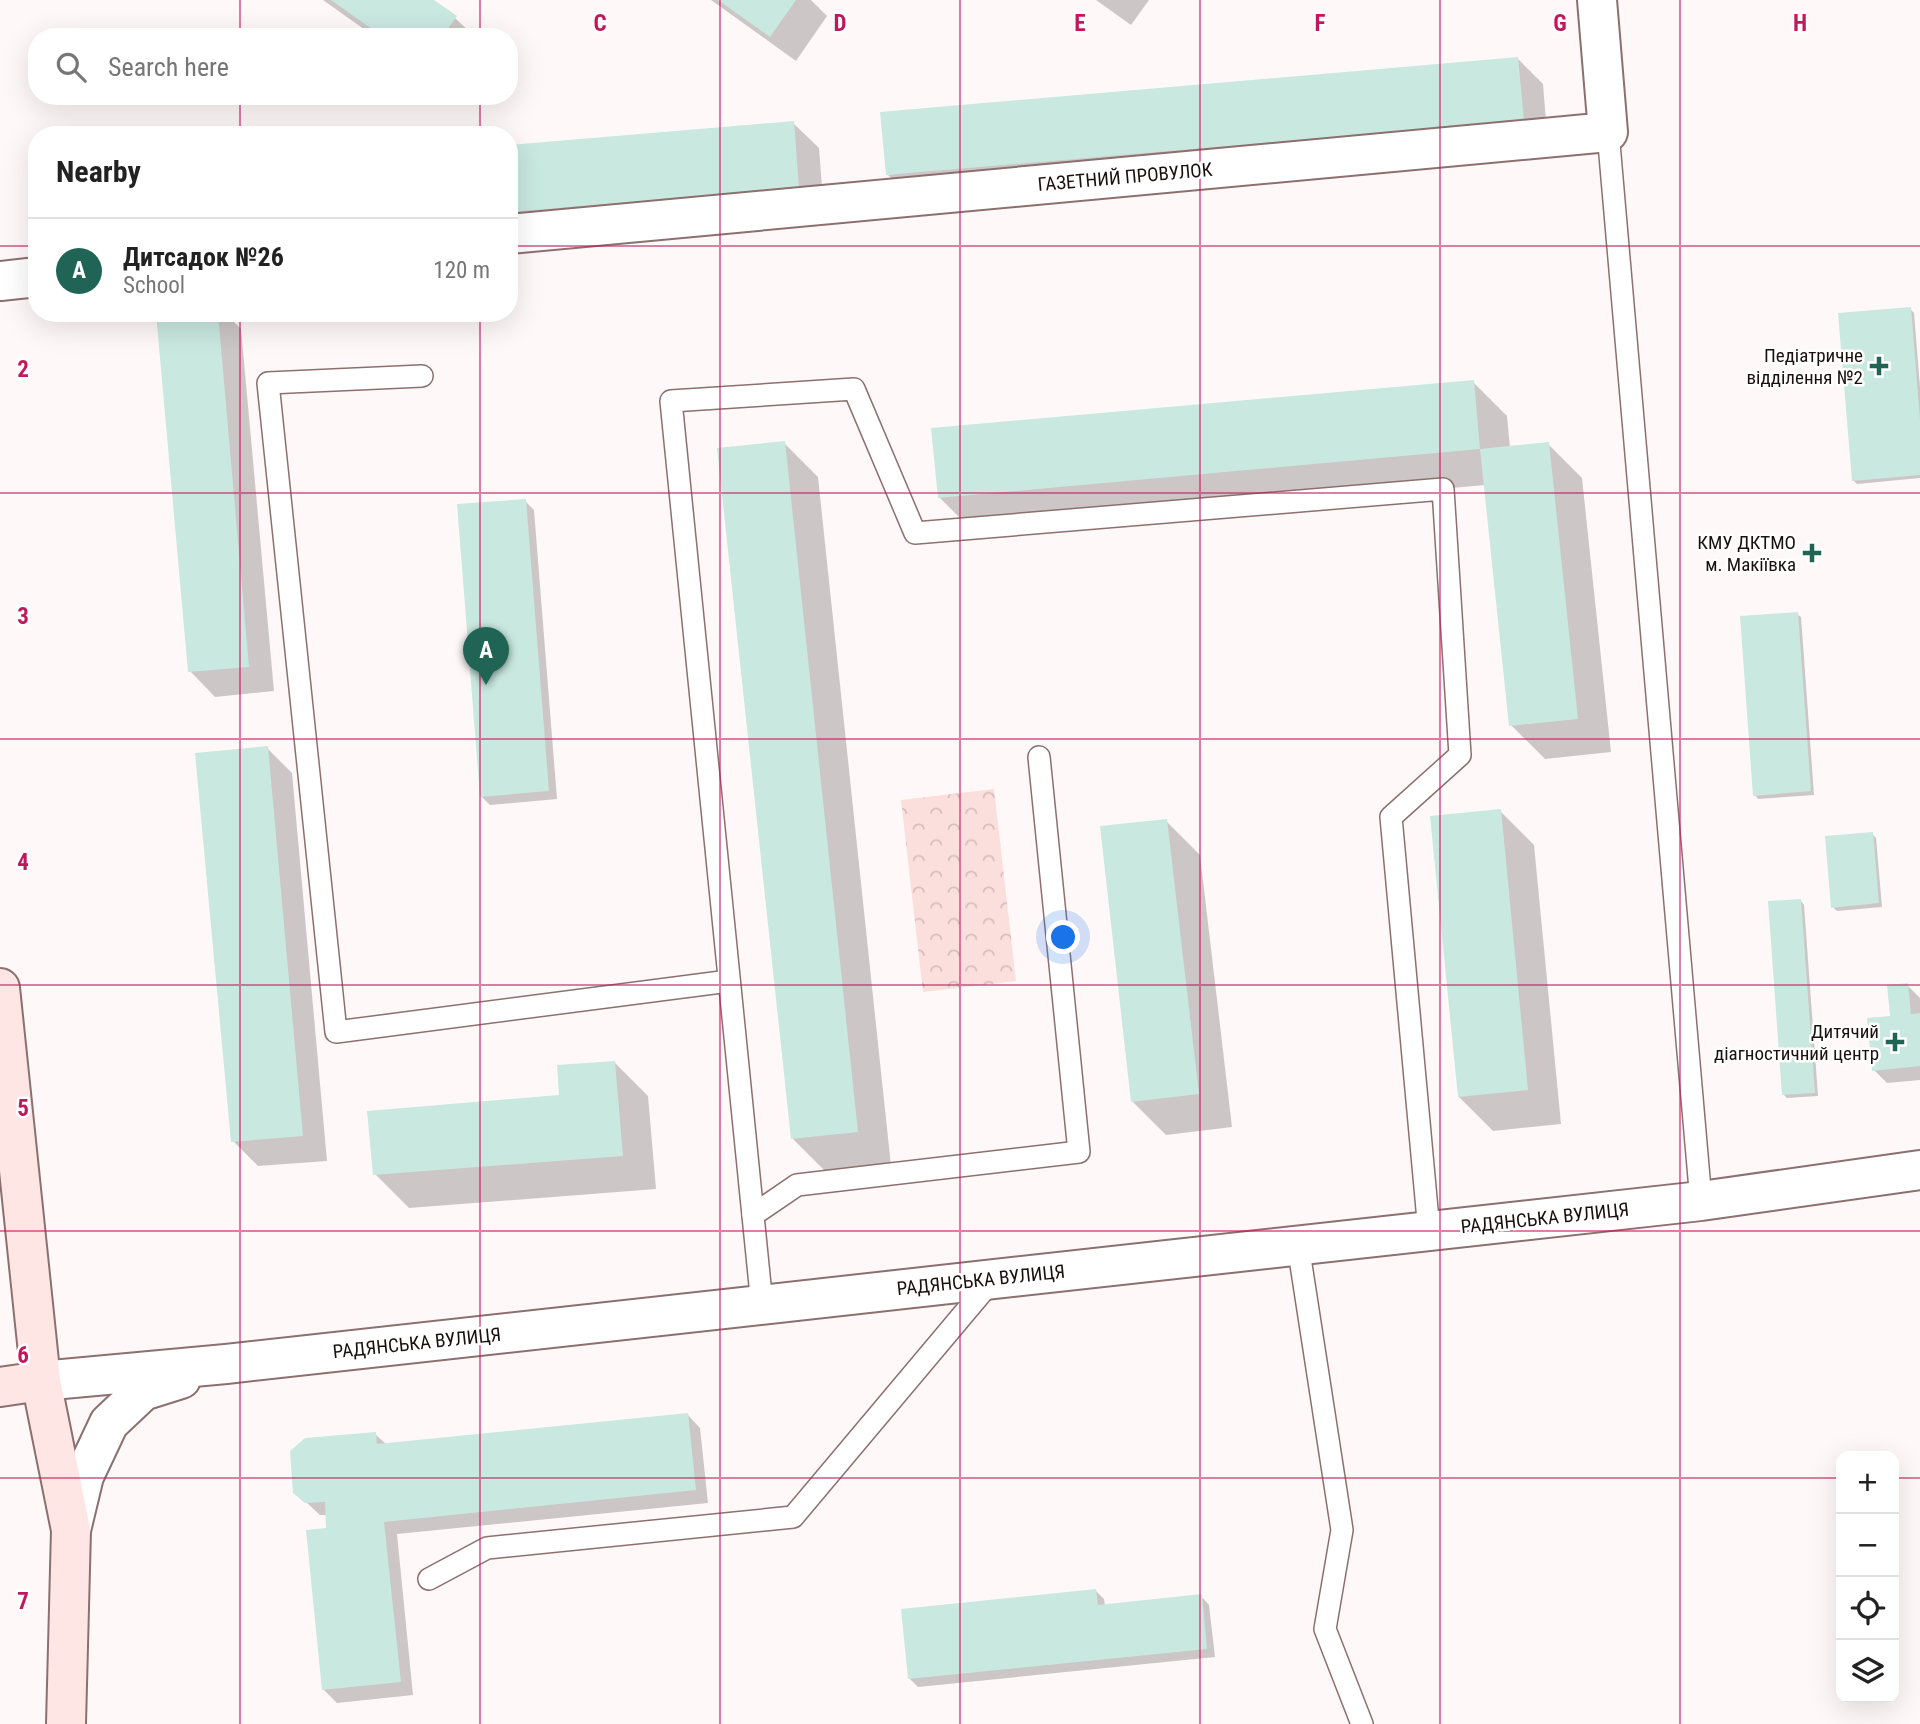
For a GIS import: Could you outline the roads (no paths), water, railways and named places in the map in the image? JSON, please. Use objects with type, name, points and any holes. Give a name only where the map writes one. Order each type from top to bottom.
[{"type":"main road","points":[[0,988],[41,1381],[72,1530],[66,1724]]},
{"type":"main road","points":[[0,1387],[41,1381]]},
{"type":"street","points":[[1597,0],[1608,132]]},
{"type":"street","name":"ГАЗЕТНИЙ ПРОВУЛОК","points":[[518,233],[1608,132]]},
{"type":"street","points":[[0,281],[28,278]]},
{"type":"street","name":"РАДЯНСЬКА ВУЛИЦЯ","points":[[41,1381],[226,1364],[1429,1231],[1701,1200],[1920,1170]]},
{"type":"street","points":[[72,1530],[84,1476],[109,1423],[143,1391],[226,1364]]},
{"type":"lane","points":[[1608,132],[1701,1200]]},
{"type":"lane","points":[[422,376],[268,383],[336,1032],[729,981]]},
{"type":"lane","points":[[762,1304],[671,401],[855,389],[915,533],[1443,489],[1460,755],[1391,817],[1429,1231]]},
{"type":"lane","points":[[752,1214],[797,1185],[1079,1152],[1039,757]]},
{"type":"lane","points":[[1298,1245],[1342,1530],[1325,1629],[1362,1724]]},
{"type":"lane","points":[[429,1579],[487,1548],[793,1517],[993,1279]]},
{"type":"place","name":"Педіатричне відділення №2","points":[[1879,366]]},
{"type":"place","name":"КМУ ДКТМО м. Макіївка","points":[[1812,553]]},
{"type":"place","name":"Дитсадок №26","points":[[486,685]]},
{"type":"place","name":"Дитячий діагностичний центр","points":[[1895,1042]]}]
